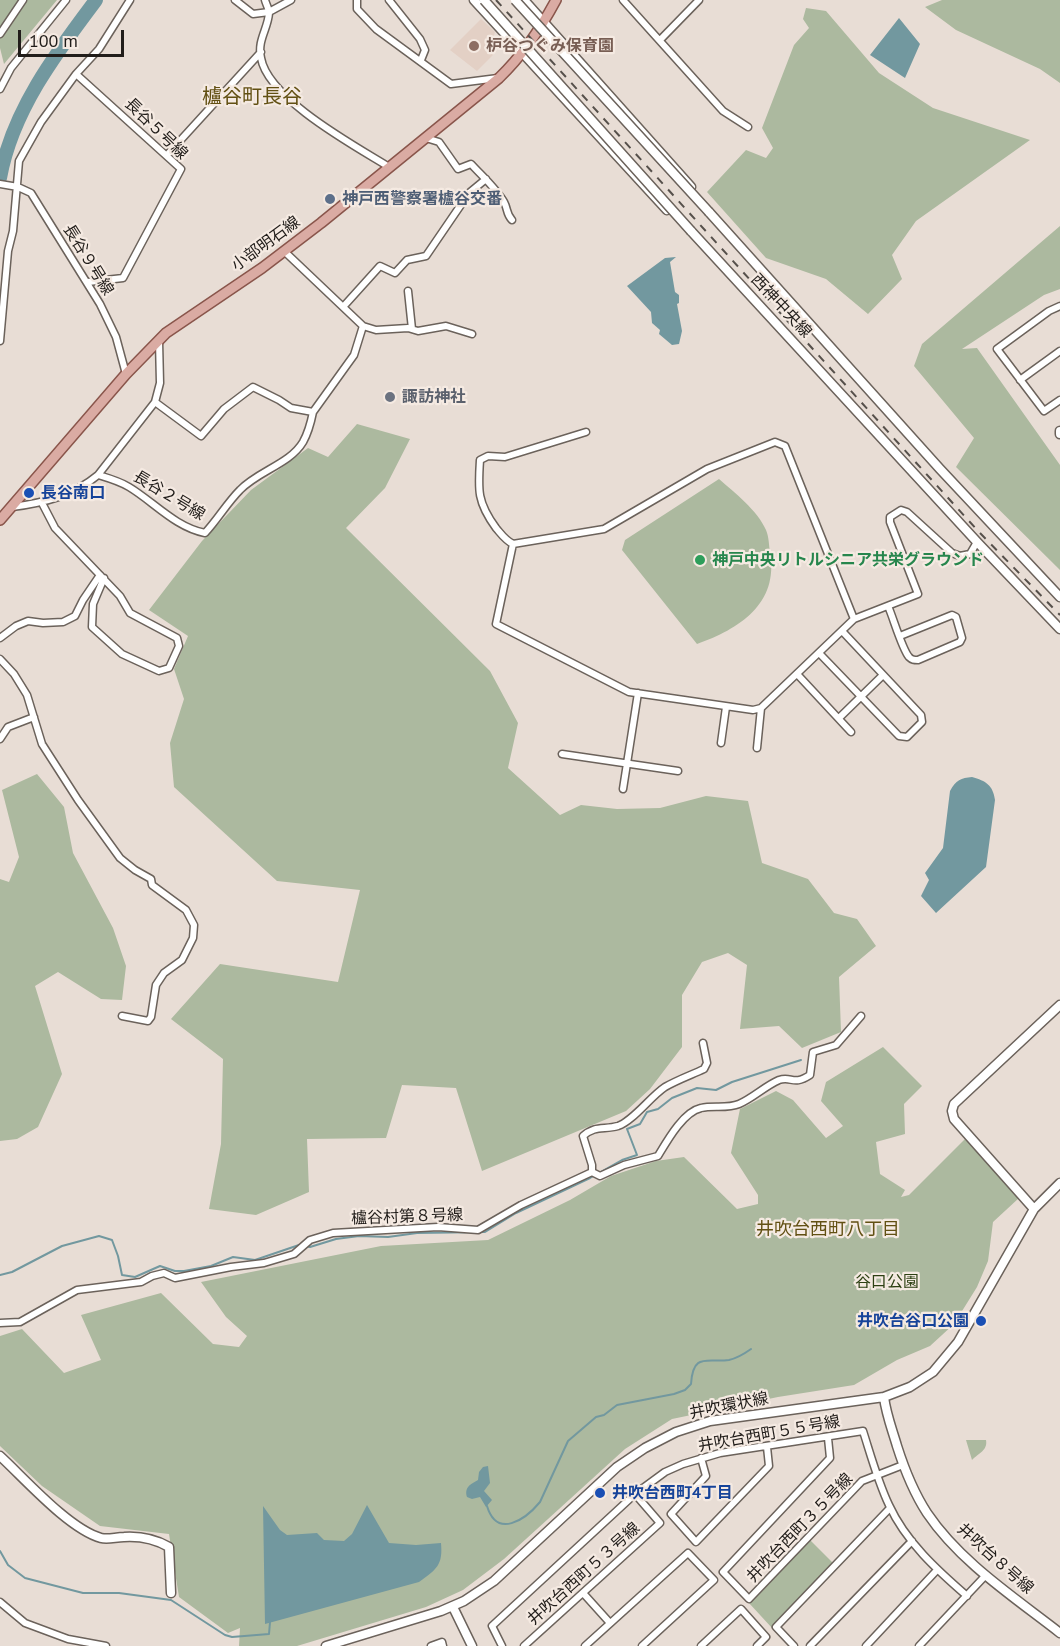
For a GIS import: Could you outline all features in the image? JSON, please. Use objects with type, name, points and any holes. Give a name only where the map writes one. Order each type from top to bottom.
[{"type":"main road","name":"小部明石線","points":[[0,520],[126,374],[166,333],[284,251],[499,78],[515,63],[556,0]]},
{"type":"street","points":[[0,34],[23,0]]},
{"type":"street","points":[[0,89],[10,68],[66,0]]},
{"type":"street","points":[[0,341],[19,161],[41,122],[76,74],[99,49],[130,0]]},
{"type":"street","points":[[235,0],[253,14],[269,12],[291,0]]},
{"type":"street","points":[[265,0],[269,12],[260,40],[261,60],[274,86],[318,122],[389,167]]},
{"type":"street","points":[[357,0],[357,9],[376,29],[451,84],[499,78]]},
{"type":"street","points":[[389,0],[420,39],[425,50],[421,60]]},
{"type":"street","points":[[474,0],[628,170],[743,287]]},
{"type":"street","name":"西神中央線","points":[[484,0],[691,231],[1060,629]]},
{"type":"street","name":"西神中央線","points":[[515,0],[1003,538],[1060,597]]},
{"type":"street","points":[[524,0],[657,147],[761,269]]},
{"type":"street","points":[[623,0],[723,111],[748,127]]},
{"type":"street","points":[[660,40],[699,0]]},
{"type":"street","points":[[167,155],[261,52]]},
{"type":"street","name":"長谷５号線","points":[[76,74],[181,170],[123,278],[88,282]]},
{"type":"street","points":[[426,138],[439,142],[458,169],[471,164],[506,204],[507,214],[512,220]]},
{"type":"street","points":[[343,307],[380,266],[395,273],[407,260],[426,256],[469,193],[486,179]]},
{"type":"street","points":[[0,184],[18,187]]},
{"type":"street","name":"長谷９号線","points":[[18,187],[31,194],[88,282],[116,338],[126,374]]},
{"type":"street","points":[[284,251],[363,326],[376,330],[412,329],[418,331],[446,326],[472,334]]},
{"type":"street","points":[[408,291],[412,329]]},
{"type":"street","points":[[1060,306],[1049,311],[997,349],[1044,411],[1060,400]]},
{"type":"street","points":[[154,402],[201,436],[224,409],[253,387],[291,408],[313,412],[354,355],[363,326]]},
{"type":"street","points":[[10,508],[42,503],[72,492],[98,475],[154,402],[160,383],[159,341]]},
{"type":"street","points":[[1020,380],[1060,351]]},
{"type":"street","name":"長谷２号線","points":[[98,475],[129,487],[184,525],[205,533],[245,485],[302,445],[313,412]]},
{"type":"street","points":[[585,432],[505,457],[488,456],[480,460],[479,486],[483,510],[506,541],[513,544],[604,529],[707,469],[775,442],[785,446],[854,619]]},
{"type":"street","points":[[42,503],[55,528],[102,576],[120,596],[130,613],[177,638],[178,646],[169,668],[159,670],[122,654],[92,627],[93,604],[102,576]]},
{"type":"street","points":[[513,544],[496,624],[629,692],[753,710],[761,708],[854,619],[918,594],[890,522],[890,517],[895,512],[901,510],[907,512],[952,553],[960,556],[970,554],[977,542]]},
{"type":"street","points":[[0,638],[16,626],[28,621],[63,622],[75,616],[88,592],[102,576]]},
{"type":"street","points":[[888,606],[900,636],[908,656],[918,660],[960,642],[962,638],[956,617],[952,615],[900,636]]},
{"type":"street","points":[[819,652],[899,736],[907,737],[921,722],[921,715],[842,631]]},
{"type":"street","points":[[0,659],[14,674],[27,695],[42,744],[78,800],[120,858],[151,879],[152,885],[186,910],[194,925],[193,939],[182,960],[164,973],[156,985],[151,1017],[148,1021],[122,1016]]},
{"type":"street","points":[[797,674],[851,732]]},
{"type":"street","points":[[839,718],[883,675]]},
{"type":"street","points":[[623,789],[638,693]]},
{"type":"street","points":[[721,743],[726,707]]},
{"type":"street","points":[[757,748],[761,708]]},
{"type":"street","points":[[0,739],[8,727],[34,717]]},
{"type":"street","points":[[562,754],[678,771]]},
{"type":"street","points":[[1034,1209],[954,1119],[952,1111],[954,1104],[1060,1005]]},
{"type":"street","name":"櫨谷村第８号線","points":[[0,1323],[20,1322],[77,1290],[141,1282],[164,1273],[175,1278],[190,1277],[231,1267],[264,1263],[294,1254],[310,1240],[333,1233],[438,1227],[478,1230],[520,1205],[595,1173],[658,1156],[672,1132],[699,1108],[736,1105],[781,1079],[800,1081],[810,1075],[813,1052],[836,1045],[861,1016]]},
{"type":"street","points":[[595,1173],[583,1136],[590,1130],[619,1126],[632,1118],[642,1106],[667,1086],[704,1069],[707,1063],[702,1043]]},
{"type":"street","name":"井吹環状線","points":[[326,1646],[453,1607],[494,1581],[617,1467],[645,1448],[676,1432],[710,1421],[884,1397],[910,1387],[933,1372],[958,1342],[1034,1209],[1060,1183]]},
{"type":"street","name":"井吹台８号線","points":[[884,1397],[885,1410],[903,1465],[927,1512],[950,1541],[986,1575],[1060,1633]]},
{"type":"street","name":"井吹台西町５５号線","points":[[502,1646],[492,1626],[635,1494],[665,1473],[720,1453],[863,1431],[890,1508],[912,1541],[937,1570],[967,1596]]},
{"type":"street","name":"井吹台西町３５号線","points":[[828,1438],[830,1458],[723,1572],[749,1599],[862,1481],[903,1465]]},
{"type":"street","points":[[701,1458],[706,1476],[671,1514],[696,1542],[769,1466],[767,1446]]},
{"type":"street","points":[[0,1456],[66,1517],[94,1535],[105,1539],[138,1536],[169,1547],[171,1593]]},
{"type":"street","name":"井吹台西町５３号線","points":[[524,1646],[660,1523],[635,1494]]},
{"type":"street","points":[[794,1646],[776,1627],[890,1508]]},
{"type":"street","points":[[810,1646],[912,1541]]},
{"type":"street","points":[[585,1646],[688,1552],[714,1580],[642,1646]]},
{"type":"street","points":[[866,1646],[937,1570]]},
{"type":"street","points":[[919,1646],[986,1575]]},
{"type":"street","points":[[583,1593],[610,1623]]},
{"type":"street","points":[[0,1602],[25,1623],[68,1639],[106,1646]]},
{"type":"street","points":[[453,1607],[472,1646]]},
{"type":"street","points":[[701,1646],[741,1609],[766,1637],[757,1646]]},
{"type":"street","points":[[431,1646],[442,1642],[443,1646]]},
{"type":"shaded area","name":"枦谷つぐみ保育園","points":[[481,19],[495,32],[492,42],[497,51],[477,71],[450,50]]},
{"type":"green space","points":[[0,0],[57,0],[4,64],[0,48]]},
{"type":"green space","points":[[942,0],[1060,0],[1060,83],[1040,69],[956,30],[925,7]]},
{"type":"green space","points":[[806,8],[826,11],[879,73],[933,108],[1030,140],[916,221],[892,255],[902,279],[868,314],[826,279],[766,258],[707,192],[746,150],[766,158],[773,148],[762,128],[794,45],[809,28],[803,19]]},
{"type":"green space","points":[[1060,226],[1060,289],[1044,295],[962,349],[977,348],[1060,465],[1060,570],[956,467],[974,438],[914,366],[922,344]]},
{"type":"green space","points":[[357,424],[410,439],[385,488],[346,528],[490,671],[518,723],[508,768],[560,815],[581,805],[617,809],[660,808],[706,796],[748,801],[762,863],[808,879],[834,913],[857,919],[876,946],[839,977],[841,1032],[802,1048],[779,1026],[740,1029],[747,965],[728,953],[702,962],[682,995],[682,1047],[650,1089],[626,1111],[482,1171],[456,1088],[402,1085],[386,1138],[307,1139],[309,1192],[256,1215],[209,1209],[221,1144],[223,1059],[171,1019],[220,964],[338,982],[360,890],[277,881],[174,787],[170,743],[184,699],[174,669],[188,636],[149,610],[202,541],[251,490],[308,448],[328,457]]},
{"type":"green space","name":"神戸中央リトルシニア共栄グラウンド","points":[[719,479],[745,502],[766,530],[771,571],[768,587],[753,612],[727,631],[697,644],[622,550],[625,540]]},
{"type":"green space","points":[[37,774],[64,807],[73,853],[113,928],[126,966],[122,1000],[101,999],[58,972],[35,986],[62,1074],[38,1127],[17,1139],[0,1141],[0,879],[9,882],[19,857],[2,790]]},
{"type":"green space","name":"谷口公園","points":[[883,1047],[922,1086],[904,1104],[905,1134],[876,1142],[880,1174],[905,1190],[901,1197],[909,1195],[965,1139],[1019,1198],[993,1222],[988,1261],[977,1287],[954,1324],[930,1346],[897,1360],[854,1385],[778,1397],[672,1419],[625,1449],[504,1559],[463,1590],[426,1607],[297,1646],[239,1646],[240,1628],[228,1633],[179,1597],[169,1534],[100,1526],[42,1486],[0,1446],[0,1336],[22,1329],[64,1373],[101,1360],[81,1315],[161,1293],[213,1344],[239,1347],[247,1336],[226,1317],[201,1282],[381,1246],[488,1240],[570,1200],[611,1176],[656,1161],[684,1157],[737,1209],[758,1204],[758,1195],[731,1153],[740,1109],[776,1091],[793,1100],[826,1138],[843,1126],[821,1101],[826,1082]]},
{"type":"green space","points":[[966,1440],[986,1440],[984,1449],[972,1460]]},
{"type":"green space","points":[[810,1540],[833,1563],[772,1628],[749,1603]]},
{"type":"water","points":[[899,18],[920,44],[905,78],[870,55]]},
{"type":"water","points":[[676,257],[670,262],[675,292],[679,295],[677,304],[682,331],[679,344],[672,345],[659,334],[660,330],[652,323],[651,312],[627,286],[665,258]]},
{"type":"water","points":[[972,777],[988,784],[995,800],[986,867],[936,913],[921,896],[929,880],[925,873],[943,848],[950,791],[959,780]]},
{"type":"water","points":[[488,1466],[490,1483],[484,1491],[492,1500],[486,1507],[480,1497],[472,1499],[467,1497],[466,1491],[478,1480],[479,1472],[483,1467]]},
{"type":"water","points":[[367,1505],[389,1543],[416,1545],[441,1543],[441,1557],[438,1566],[419,1582],[265,1624],[263,1506],[280,1530],[287,1535],[317,1533],[324,1540],[344,1541],[352,1534]]},
{"type":"waterway","points":[[0,178],[14,129],[25,106],[51,62],[96,0]]},
{"type":"waterway","points":[[0,1275],[12,1272],[62,1246],[99,1236],[112,1240],[122,1275],[135,1277],[160,1266],[175,1271],[184,1271],[211,1266],[233,1257],[255,1260],[299,1245],[310,1247],[336,1239],[359,1236],[388,1237],[417,1233],[485,1232],[516,1213],[622,1160],[637,1155],[627,1129],[640,1124],[647,1112],[658,1109],[672,1098],[697,1088],[716,1090],[732,1082],[801,1060]]},
{"type":"waterway","points":[[487,1506],[497,1522],[504,1524],[519,1520],[540,1502],[568,1441],[596,1417],[604,1415],[617,1405],[685,1390],[691,1384],[692,1374],[698,1363],[708,1360],[732,1359],[751,1349]]},
{"type":"waterway","points":[[0,1551],[8,1565],[25,1578],[83,1593],[119,1593],[171,1600],[225,1635],[232,1637],[269,1634],[270,1622]]},
{"type":"railway","points":[[496,0],[979,532],[1060,615]]},
{"type":"place","name":"枦谷つぐみ保育園","points":[[474,46]]},
{"type":"place","name":"神戸西警察署櫨谷交番","points":[[330,199]]},
{"type":"place","name":"諏訪神社","points":[[390,397]]},
{"type":"place","name":"長谷南口","points":[[29,493]]},
{"type":"place","name":"神戸中央リトルシニア共栄グラウンド","points":[[700,560]]},
{"type":"place","name":"井吹台谷口公園","points":[[981,1321]]},
{"type":"place","name":"井吹台西町4丁目","points":[[600,1493]]},
{"type":"district","name":"櫨谷町長谷","points":[[252,97]]},
{"type":"district","name":"井吹台西町八丁目","points":[[828,1230]]}]
